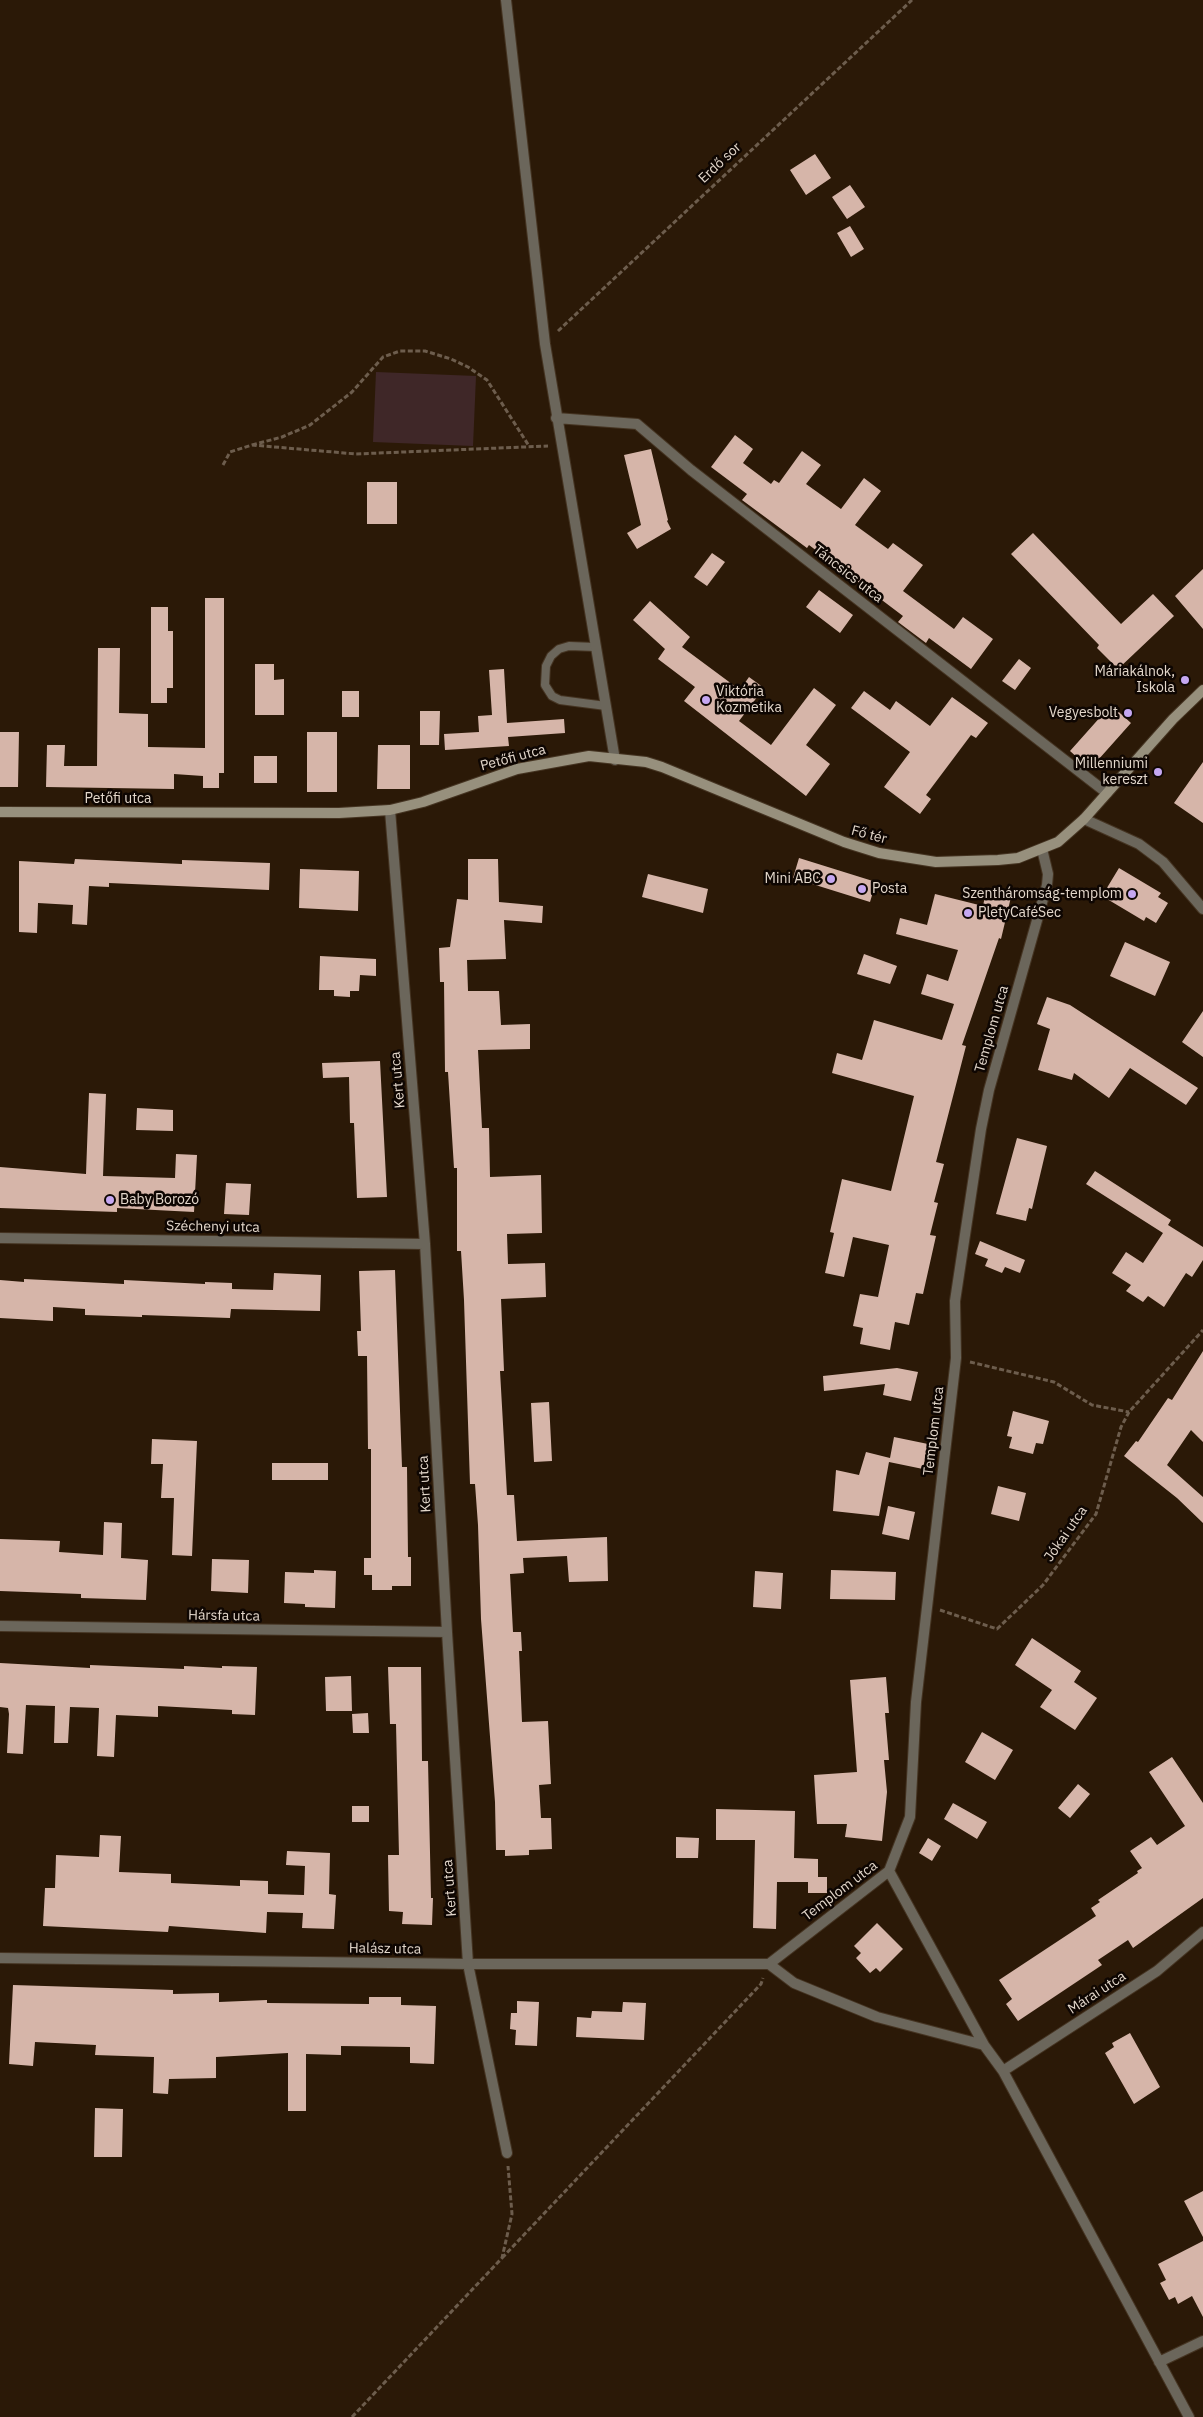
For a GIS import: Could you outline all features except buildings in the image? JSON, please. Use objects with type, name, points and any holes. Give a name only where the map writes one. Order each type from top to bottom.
[{"type":"main road","name":"Fő tér","points":[[615,760],[646,762],[662,767],[844,842],[879,853],[936,862],[969,862],[1018,858],[1058,842],[1084,819],[1173,719],[1203,690]]},
{"type":"main road","name":"Petőfi utca","points":[[0,812],[340,813],[390,810],[422,802],[517,769],[589,756],[615,760]]},
{"type":"street","points":[[506,0],[545,344],[615,760]]},
{"type":"street","name":"Táncsics utca","points":[[556,418],[637,424],[691,470],[1107,793]]},
{"type":"street","name":"Kert utca","points":[[390,810],[425,1244],[468,1964],[506,2153]]},
{"type":"street","points":[[1084,819],[1139,844],[1155,856],[1183,883],[1203,909]]},
{"type":"street","name":"Templom utca","points":[[769,1964],[889,1871],[910,1816],[916,1702],[956,1358],[955,1301],[981,1129],[989,1090],[1047,885],[1048,874],[1042,849]]},
{"type":"street","name":"Széchenyi utca","points":[[0,1238],[425,1244]]},
{"type":"street","name":"Hársfa utca","points":[[0,1626],[447,1632]]},
{"type":"street","points":[[889,1871],[984,2045],[1003,2071],[1189,2417]]},
{"type":"street","name":"Márai utca","points":[[1003,2071],[1157,1970],[1203,1932]]},
{"type":"street","name":"Halász utca","points":[[0,1958],[468,1964],[769,1964]]},
{"type":"street","points":[[769,1964],[794,1983],[877,2017],[984,2045]]},
{"type":"street","points":[[1159,2362],[1203,2341]]},
{"type":"lane","points":[[595,647],[569,646],[551,656],[546,666],[545,685],[552,696],[560,700],[606,706]]},
{"type":"path","name":"Erdő sor","points":[[545,344],[912,0]]},
{"type":"path","points":[[223,465],[230,452],[282,437],[310,425],[352,392],[384,357],[400,351],[425,351],[460,363],[487,380],[529,446]]},
{"type":"path","points":[[252,445],[356,454],[561,446]]},
{"type":"path","name":"Jókai utca","points":[[927,1606],[997,1628],[1043,1585],[1096,1514],[1120,1427],[1129,1412],[1203,1330]]},
{"type":"path","points":[[956,1358],[1054,1382],[1092,1405],[1129,1412]]},
{"type":"path","points":[[352,2417],[761,1984],[769,1964]]},
{"type":"path","points":[[502,2258],[512,2214],[506,2153]]},
{"type":"shaded area","points":[[376,372],[476,376],[473,446],[373,442]]},
{"type":"place","name":"Máriakálnok, Iskola","points":[[1185,680]]},
{"type":"place","name":"Viktória Kozmetika","points":[[706,700]]},
{"type":"place","name":"Vegyesbolt","points":[[1128,713]]},
{"type":"place","name":"Millenniumi kereszt","points":[[1158,772]]},
{"type":"place","name":"Mini ABC","points":[[831,879]]},
{"type":"place","name":"Posta","points":[[862,889]]},
{"type":"place","name":"Szentháromság-templom","points":[[1132,894]]},
{"type":"place","name":"PletyCaféSec","points":[[968,913]]},
{"type":"place","name":"Baby Borozó","points":[[110,1200]]}]
